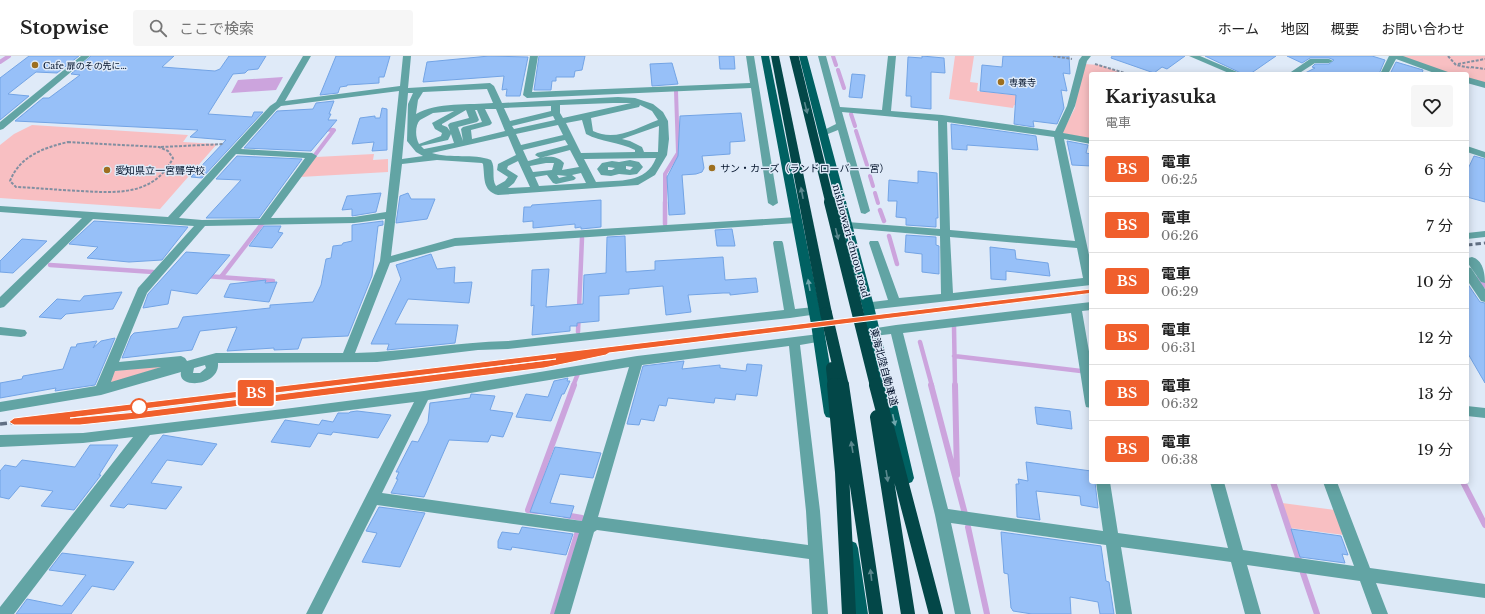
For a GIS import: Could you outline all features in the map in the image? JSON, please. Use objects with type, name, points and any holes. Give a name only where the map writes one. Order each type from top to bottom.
[{"type":"highway","points":[[775,56],[820,312],[842,472],[849,614]]},
{"type":"highway","name":"東海北陸自動車道","points":[[794,56],[862,310],[934,614]]},
{"type":"highway","points":[[862,310],[908,614]]},
{"type":"highway","points":[[820,312],[842,383],[876,614]]},
{"type":"main road","points":[[766,56],[798,220],[820,312],[819,338],[860,614]]},
{"type":"main road","name":"nishiowari-chuou road","points":[[803,56],[846,225],[862,310],[874,332],[919,535],[934,614]]},
{"type":"street","points":[[0,127],[86,56]]},
{"type":"street","points":[[171,220],[232,147],[279,104],[307,56]]},
{"type":"street","points":[[348,356],[385,261],[397,162],[407,56]]},
{"type":"street","points":[[534,56],[527,95],[754,82],[770,78]]},
{"type":"street","points":[[750,56],[773,203]]},
{"type":"street","points":[[822,56],[865,211]]},
{"type":"street","points":[[886,113],[892,56]]},
{"type":"street","points":[[1192,56],[1233,72]]},
{"type":"street","points":[[1385,72],[1394,56],[1439,72]]},
{"type":"street","points":[[1084,60],[1071,106],[1058,134],[1089,277]]},
{"type":"street","points":[[1295,72],[1310,61],[1329,61]]},
{"type":"street","points":[[1469,81],[1485,85]]},
{"type":"street","points":[[279,104],[403,90],[490,86],[510,128],[536,190]]},
{"type":"street","points":[[422,89],[414,96],[412,102],[412,141],[419,149],[439,157]]},
{"type":"street","points":[[397,162],[439,157],[483,160],[488,162],[489,185],[492,190],[498,192],[536,190],[630,184],[638,182],[656,167],[662,155],[664,146],[663,121],[659,113],[644,103],[613,100],[443,109],[425,113],[412,123]]},
{"type":"street","points":[[555,103],[558,117],[593,186]]},
{"type":"street","points":[[510,128],[531,116],[586,116],[644,103]]},
{"type":"street","points":[[464,143],[453,125],[474,120],[466,107]]},
{"type":"street","points":[[419,149],[445,138],[447,133],[444,129],[438,127],[437,123],[466,107]]},
{"type":"street","points":[[464,143],[466,129],[487,124],[480,107]]},
{"type":"street","points":[[837,109],[942,118],[1089,140]]},
{"type":"street","points":[[586,116],[589,132],[601,138],[634,146],[639,149],[640,155]]},
{"type":"street","points":[[419,149],[464,143],[510,128],[558,117]]},
{"type":"street","points":[[942,118],[947,296]]},
{"type":"street","points":[[608,139],[618,138],[663,121]]},
{"type":"street","points":[[822,133],[841,125]]},
{"type":"street","points":[[495,191],[511,182],[513,178],[513,176],[502,170],[503,164],[522,157],[547,144],[568,137]]},
{"type":"street","points":[[547,144],[573,147]]},
{"type":"street","points":[[232,147],[312,156],[264,222]]},
{"type":"street","points":[[1469,150],[1485,155]]},
{"type":"street","points":[[578,156],[662,155]]},
{"type":"street","points":[[522,157],[553,160],[559,163],[557,169],[558,172],[561,173],[602,169]]},
{"type":"street","points":[[530,175],[550,172],[556,181],[585,171]]},
{"type":"street","points":[[630,173],[630,184]]},
{"type":"street","points":[[0,209],[202,223],[354,220],[390,215]]},
{"type":"street","points":[[0,304],[91,215]]},
{"type":"street","points":[[385,261],[456,242],[798,220]]},
{"type":"street","points":[[101,390],[142,291],[202,223]]},
{"type":"street","points":[[846,225],[1081,245]]},
{"type":"street","points":[[1469,236],[1485,234]]},
{"type":"street","points":[[778,243],[790,314]]},
{"type":"street","points":[[874,243],[895,303]]},
{"type":"street","points":[[1469,264],[1485,259]]},
{"type":"street","points":[[1469,264],[1485,279]]},
{"type":"street","points":[[1469,264],[1485,298]]},
{"type":"street","points":[[862,310],[895,303],[947,296],[1089,281]]},
{"type":"street","points":[[874,332],[1089,306]]},
{"type":"street","points":[[1076,308],[1089,380]]},
{"type":"street","points":[[110,367],[214,358],[377,357],[478,346],[508,345],[820,312]]},
{"type":"street","points":[[896,329],[942,515],[963,614]]},
{"type":"street","points":[[0,331],[21,333]]},
{"type":"street","points":[[0,441],[83,438],[424,396],[637,361],[819,338]]},
{"type":"street","points":[[794,341],[813,511],[820,614]]},
{"type":"street","points":[[0,407],[101,390],[188,365],[186,376],[190,378],[204,377],[209,374],[212,369],[214,358]]},
{"type":"street","points":[[562,614],[637,361]]},
{"type":"street","points":[[314,614],[424,396]]},
{"type":"street","points":[[1469,411],[1485,413]]},
{"type":"street","points":[[4,614],[146,430]]},
{"type":"street","points":[[1103,484],[1124,614]]},
{"type":"street","points":[[1218,484],[1253,614]]},
{"type":"street","points":[[1331,484],[1380,614]]},
{"type":"street","points":[[373,498],[587,528],[595,523],[815,553]]},
{"type":"street","points":[[942,515],[1485,591]]},
{"type":"path","points":[[1053,56],[1102,64],[1123,72]]},
{"type":"path","points":[[1448,56],[1456,64],[1485,71]]},
{"type":"path","points":[[1456,64],[1485,59]]},
{"type":"path","points":[[159,147],[168,151],[173,158],[170,164],[153,181],[140,188],[124,192],[16,187],[10,181],[15,169],[26,158],[38,151],[68,142],[159,147],[232,147]]},
{"type":"shaded area","points":[[955,56],[974,56],[970,82],[978,83],[977,91],[1022,96],[1018,106],[1014,105],[1013,108],[949,99]]},
{"type":"shaded area","points":[[1401,56],[1485,56],[1485,84],[1469,79],[1469,72],[1446,72],[1417,63]]},
{"type":"shaded area","points":[[1084,64],[1100,65],[1119,72],[1089,72],[1089,139],[1062,133],[1075,108],[1079,81]]},
{"type":"shaded area","points":[[283,77],[276,90],[231,93],[238,80]]},
{"type":"shaded area","points":[[32,125],[188,135],[183,142],[217,144],[160,209],[0,198],[0,145],[14,134]]},
{"type":"shaded area","points":[[374,154],[373,160],[388,159],[388,172],[300,177],[316,157]]},
{"type":"shaded area","points":[[168,365],[115,382],[111,382],[114,371]]},
{"type":"shaded area","points":[[1282,503],[1335,510],[1344,535],[1290,528]]},
{"type":"building","points":[[29,56],[79,56],[57,73],[36,72],[8,94],[29,96],[0,120],[0,78]]},
{"type":"building","points":[[91,56],[174,56],[162,67],[215,71],[220,69],[229,56],[266,56],[258,69],[248,70],[245,73],[233,74],[208,114],[252,117],[254,112],[263,112],[202,178],[191,177],[226,140],[190,137],[198,130],[15,121],[43,98],[49,98],[80,75],[71,74]]},
{"type":"building","points":[[336,56],[390,56],[384,77],[379,77],[379,83],[347,85],[340,87],[338,93],[320,95]]},
{"type":"building","points":[[489,56],[528,57],[520,96],[506,96],[507,89],[502,90],[504,76],[423,82],[427,62]]},
{"type":"building","points":[[539,56],[585,56],[582,70],[575,71],[574,77],[556,77],[556,81],[552,81],[551,90],[534,90]]},
{"type":"building","points":[[719,56],[734,56],[735,69],[720,69]]},
{"type":"building","points":[[922,56],[944,58],[945,73],[931,72],[931,109],[911,107],[911,96],[906,96],[908,57],[922,58]]},
{"type":"building","points":[[1003,56],[1069,56],[1070,74],[1063,73],[1067,91],[1061,90],[1064,108],[1057,124],[1033,121],[1034,127],[1014,124],[1016,95],[980,91],[982,65],[1002,67]]},
{"type":"building","points":[[1112,56],[1185,56],[1167,69],[1162,67],[1155,72],[1151,72],[1111,58]]},
{"type":"building","points":[[1205,56],[1276,56],[1253,72],[1239,72]]},
{"type":"building","points":[[1287,56],[1372,56],[1385,60],[1380,72],[1307,72],[1315,68],[1312,67],[1315,64],[1329,64],[1334,60],[1329,58],[1310,58],[1302,63]]},
{"type":"building","points":[[1396,62],[1423,70],[1422,72],[1391,72]]},
{"type":"building","points":[[672,63],[678,84],[652,86],[650,64]]},
{"type":"building","points":[[852,74],[865,75],[862,98],[849,97]]},
{"type":"building","points":[[334,101],[328,120],[337,120],[311,151],[244,148],[277,111],[313,109],[316,103]]},
{"type":"building","points":[[382,108],[387,109],[387,150],[372,151],[374,142],[352,144],[360,118],[375,116],[375,118],[380,118]]},
{"type":"building","points":[[741,113],[745,141],[730,142],[730,154],[702,156],[704,168],[702,172],[682,175],[685,214],[669,215],[667,177],[678,156],[680,116]]},
{"type":"building","points":[[951,124],[1036,136],[1038,150],[967,145],[967,150],[952,149]]},
{"type":"building","points":[[1067,141],[1088,145],[1086,153],[1089,154],[1089,166],[1072,165]]},
{"type":"building","points":[[237,156],[302,159],[259,218],[206,218],[241,180],[216,179]]},
{"type":"building","points":[[1474,156],[1485,159],[1485,202],[1469,198],[1469,167]]},
{"type":"building","points":[[918,171],[937,173],[938,218],[936,218],[936,227],[906,225],[906,218],[896,217],[897,201],[888,201],[889,180],[918,183]]},
{"type":"building","points":[[381,193],[376,212],[352,216],[352,209],[342,210],[347,196]]},
{"type":"building","points":[[408,193],[411,199],[435,199],[427,219],[396,223],[400,196]]},
{"type":"building","points":[[601,200],[601,227],[581,229],[581,227],[575,228],[575,224],[533,228],[533,221],[523,222],[524,207],[531,207],[532,205]]},
{"type":"building","points":[[94,221],[188,227],[162,260],[129,262],[87,258],[98,247],[69,244]]},
{"type":"building","points":[[383,221],[383,225],[378,226],[372,276],[348,336],[302,338],[298,349],[274,350],[274,348],[227,351],[237,327],[200,331],[192,350],[122,358],[131,336],[134,333],[178,328],[183,317],[270,308],[270,305],[313,302],[321,285],[326,259],[331,258],[333,246],[342,245],[343,243],[352,241],[352,225]]},
{"type":"building","points":[[264,226],[281,226],[278,232],[283,233],[272,248],[249,246]]},
{"type":"building","points":[[732,229],[735,246],[717,246],[715,230]]},
{"type":"building","points":[[906,235],[936,237],[936,245],[939,246],[939,274],[922,272],[922,254],[905,252]]},
{"type":"building","points":[[625,236],[626,272],[655,270],[655,261],[723,257],[725,280],[756,278],[758,292],[730,295],[730,293],[723,293],[688,295],[691,312],[666,315],[663,286],[629,289],[629,294],[599,296],[599,321],[577,323],[577,326],[570,326],[570,331],[532,335],[534,305],[531,306],[532,270],[549,269],[546,307],[583,304],[584,275],[606,273],[607,237]]},
{"type":"building","points":[[22,239],[47,241],[13,273],[0,272],[0,261]]},
{"type":"building","points":[[990,247],[1015,250],[1016,259],[1048,263],[1050,276],[1006,271],[1006,280],[991,279]]},
{"type":"building","points":[[186,252],[230,255],[197,294],[171,290],[168,304],[143,308],[148,294]]},
{"type":"building","points":[[431,254],[437,269],[455,267],[454,283],[472,282],[469,303],[408,299],[395,324],[458,325],[455,343],[387,350],[389,344],[371,344],[401,279],[396,265]]},
{"type":"building","points":[[266,280],[265,283],[277,282],[269,302],[224,297],[230,284]]},
{"type":"building","points":[[1469,286],[1480,302],[1485,303],[1485,383],[1469,355]]},
{"type":"building","points":[[122,292],[113,309],[66,314],[61,319],[39,317],[57,299],[80,301],[84,296]]},
{"type":"building","points":[[115,338],[95,385],[55,391],[56,388],[0,398],[0,383],[22,379],[23,376],[63,369],[71,347],[76,347],[77,344],[97,341],[93,348],[101,341]]},
{"type":"building","points":[[684,361],[682,369],[720,365],[720,368],[746,371],[747,364],[762,365],[757,396],[736,394],[735,400],[715,398],[714,403],[668,398],[666,406],[659,405],[654,421],[641,419],[639,425],[627,424],[643,366]]},
{"type":"building","points":[[568,378],[567,381],[570,381],[564,394],[562,394],[551,421],[516,417],[526,394],[548,397],[554,381]]},
{"type":"building","points":[[471,394],[495,396],[490,410],[513,413],[503,437],[491,435],[488,442],[449,440],[424,497],[391,493],[398,479],[396,479],[399,472],[396,472],[412,441],[418,442],[428,422],[430,403],[470,398]]},
{"type":"building","points":[[1035,407],[1070,411],[1072,429],[1037,424]]},
{"type":"building","points":[[357,411],[391,415],[378,438],[333,432],[331,435],[318,433],[310,447],[271,442],[285,420],[319,425],[322,420],[333,422],[338,413]]},
{"type":"building","points":[[163,435],[217,444],[202,465],[167,460],[151,483],[182,487],[166,509],[128,504],[124,508],[110,506]]},
{"type":"building","points":[[90,445],[118,445],[99,475],[101,475],[74,510],[41,506],[53,491],[20,486],[9,499],[0,497],[0,471],[5,465],[16,467],[22,460],[75,467]]},
{"type":"building","points":[[555,447],[601,453],[593,478],[560,474],[550,503],[574,506],[570,518],[530,512]]},
{"type":"building","points":[[1026,462],[1089,471],[1089,484],[1095,484],[1098,508],[1081,505],[1080,496],[1036,491],[1040,520],[1017,517],[1016,484],[1019,484],[1018,479],[1028,481]]},
{"type":"building","points":[[379,507],[425,513],[400,567],[362,562],[377,533],[366,531]]},
{"type":"building","points":[[522,527],[573,534],[566,555],[512,547],[511,550],[498,548],[498,541],[502,532],[519,534]]},
{"type":"building","points":[[1291,529],[1341,536],[1348,555],[1342,554],[1345,563],[1300,557]]},
{"type":"building","points":[[1001,532],[1101,546],[1106,581],[1109,582],[1114,614],[1100,614],[1098,602],[1070,597],[1071,614],[1032,614],[1013,611],[1011,608],[1008,574],[1004,573]]},
{"type":"building","points":[[62,553],[134,562],[114,590],[92,586],[71,614],[16,614],[27,599],[62,606],[86,575],[49,570]]},
{"type":"waterway","points":[[0,62],[9,56]]},
{"type":"waterway","points":[[833,56],[836,65]]},
{"type":"waterway","points":[[838,70],[844,88]]},
{"type":"waterway","points":[[665,224],[665,174],[678,153],[676,91]]},
{"type":"waterway","points":[[851,114],[855,126]]},
{"type":"waterway","points":[[312,159],[334,130],[322,129]]},
{"type":"waterway","points":[[856,131],[867,165]]},
{"type":"waterway","points":[[870,176],[873,186]]},
{"type":"waterway","points":[[875,193],[878,203]]},
{"type":"waterway","points":[[880,210],[884,221]]},
{"type":"waterway","points":[[221,277],[262,224]]},
{"type":"waterway","points":[[889,236],[897,264]]},
{"type":"waterway","points":[[578,332],[582,238]]},
{"type":"waterway","points":[[50,265],[153,272]]},
{"type":"waterway","points":[[206,276],[273,281]]},
{"type":"waterway","points":[[1479,277],[1485,286]]},
{"type":"waterway","points":[[954,326],[955,356]]},
{"type":"waterway","points":[[920,342],[932,386]]},
{"type":"waterway","points":[[955,356],[1081,371]]},
{"type":"waterway","points":[[955,356],[955,386]]},
{"type":"waterway","points":[[573,386],[579,371]]},
{"type":"waterway","points":[[538,511],[528,510],[574,385]]},
{"type":"waterway","points":[[931,385],[965,514]]},
{"type":"waterway","points":[[955,385],[957,475]]},
{"type":"waterway","points":[[1274,484],[1299,560]]},
{"type":"waterway","points":[[1464,484],[1485,525]]},
{"type":"waterway","points":[[565,515],[582,518]]},
{"type":"waterway","points":[[968,527],[987,614]]},
{"type":"waterway","points":[[553,614],[578,531]]},
{"type":"waterway","points":[[1303,573],[1317,614]]},
{"type":"railway","points":[[1469,245],[1485,243]]},
{"type":"railway","points":[[311,386],[1089,292]]},
{"type":"railway","points":[[374,386],[558,362]]},
{"type":"railway","points":[[0,424],[319,385]]},
{"type":"railway","points":[[54,422],[81,422],[137,416],[381,385]]},
{"type":"train","name":"BS","points":[[606,352],[544,365],[137,416],[80,422],[14,422],[1089,292]]},
{"type":"place","name":"Cafe 扉のその先に…","points":[[35,65]]},
{"type":"place","name":"専養寺","points":[[1001,82]]},
{"type":"place","name":"サン・カーズ（ランドローバー一宮）","points":[[712,168]]},
{"type":"place","name":"愛知県立一宮聾学校","points":[[107,170]]}]
